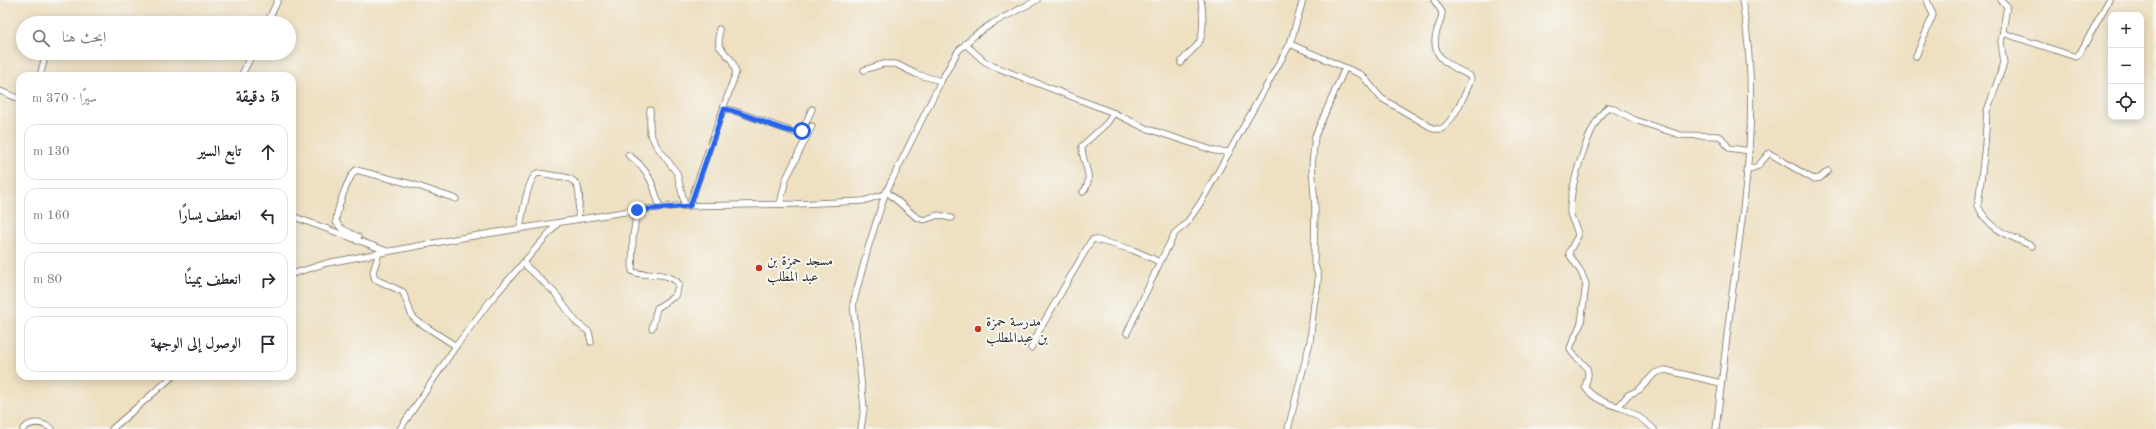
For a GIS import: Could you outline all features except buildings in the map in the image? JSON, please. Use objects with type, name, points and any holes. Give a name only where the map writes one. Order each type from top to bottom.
[{"type":"street","points":[[270,16],[278,0]]},
{"type":"street","points":[[861,429],[864,408],[853,304],[868,248],[886,193],[952,59],[965,44],[993,23],[1037,0]]},
{"type":"street","points":[[1181,63],[1192,48],[1197,45],[1200,39],[1201,0]]},
{"type":"street","points":[[1127,333],[1175,233],[1191,218],[1290,44],[1303,0]]},
{"type":"street","points":[[1290,44],[1362,75],[1381,98],[1434,129],[1444,128],[1471,79],[1470,76],[1455,68],[1437,53],[1434,46],[1442,12],[1434,0]]},
{"type":"street","points":[[1716,429],[1750,151],[1752,87],[1747,26],[1742,0]]},
{"type":"street","points":[[1916,56],[1933,15],[1927,0]]},
{"type":"street","points":[[2001,0],[2007,6],[2001,42],[2004,63],[1987,111],[1985,145],[1978,206],[1982,216],[1994,228],[2032,246]]},
{"type":"street","points":[[2003,33],[2076,57],[2080,53],[2109,0]]},
{"type":"street","points":[[687,206],[724,109],[736,72],[732,61],[719,46],[718,29]]},
{"type":"street","points":[[965,44],[984,61],[993,66],[1114,113],[1159,133],[1215,151],[1229,152]]},
{"type":"street","points":[[41,72],[44,60]]},
{"type":"street","points":[[243,72],[249,60]]},
{"type":"street","points":[[864,70],[883,64],[896,64],[916,74],[941,81]]},
{"type":"street","points":[[1288,429],[1310,342],[1318,283],[1318,274],[1314,263],[1315,207],[1312,166],[1315,136],[1345,68]]},
{"type":"street","points":[[0,91],[16,97]]},
{"type":"street","points":[[1654,429],[1644,420],[1618,406],[1597,398],[1588,392],[1585,387],[1588,373],[1585,365],[1575,357],[1570,348],[1581,323],[1586,284],[1581,272],[1570,254],[1570,250],[1578,236],[1570,212],[1572,192],[1585,145],[1602,114],[1608,108],[1612,108],[1635,120],[1680,134],[1694,136],[1718,136],[1729,148],[1750,151]]},
{"type":"street","points":[[724,109],[796,133],[802,131],[812,109]]},
{"type":"street","points":[[650,110],[650,133],[656,145],[677,173],[687,206]]},
{"type":"street","points":[[1083,192],[1088,187],[1089,172],[1082,153],[1082,146],[1107,123],[1114,113]]},
{"type":"street","points":[[780,204],[786,178],[812,126]]},
{"type":"street","points":[[1748,170],[1758,166],[1769,153],[1813,179],[1820,178],[1828,171]]},
{"type":"street","points":[[628,155],[642,164],[660,208]]},
{"type":"street","points":[[357,241],[358,237],[339,227],[336,219],[349,182],[356,170],[415,185],[456,199]]},
{"type":"street","points":[[520,229],[529,190],[534,175],[537,173],[565,176],[578,185],[580,191],[578,219]]},
{"type":"street","points":[[296,273],[321,265],[379,253],[637,210],[687,206],[863,201],[886,193]]},
{"type":"street","points":[[886,193],[916,217],[924,220],[938,215],[951,218]]},
{"type":"street","points":[[637,210],[633,237],[632,271],[638,274],[660,275],[676,280],[679,284],[675,296],[657,308],[652,328]]},
{"type":"street","points":[[296,218],[357,241],[390,251]]},
{"type":"street","points":[[400,429],[456,346],[523,263],[558,223]]},
{"type":"street","points":[[1031,348],[1073,268],[1091,241],[1094,239],[1108,241],[1160,262]]},
{"type":"street","points":[[379,253],[373,272],[375,279],[403,292],[412,316],[416,321],[456,346]]},
{"type":"street","points":[[523,263],[555,293],[577,323],[589,332],[591,342]]},
{"type":"street","points":[[1618,406],[1628,395],[1639,390],[1649,377],[1664,370],[1721,383]]},
{"type":"street","points":[[112,429],[168,380]]},
{"type":"street","points":[[23,429],[27,425],[37,423],[52,429]]},
{"type":"place","name":"مسجد حمزة بن عبد المطلب","points":[[759,268]]},
{"type":"place","name":"مدرسة حمزة بن عبدالمطلب","points":[[978,329]]},
{"type":"route","points":[[637,210],[690,206],[714,133],[724,109],[729,109],[796,133],[800,133],[802,131]]}]
